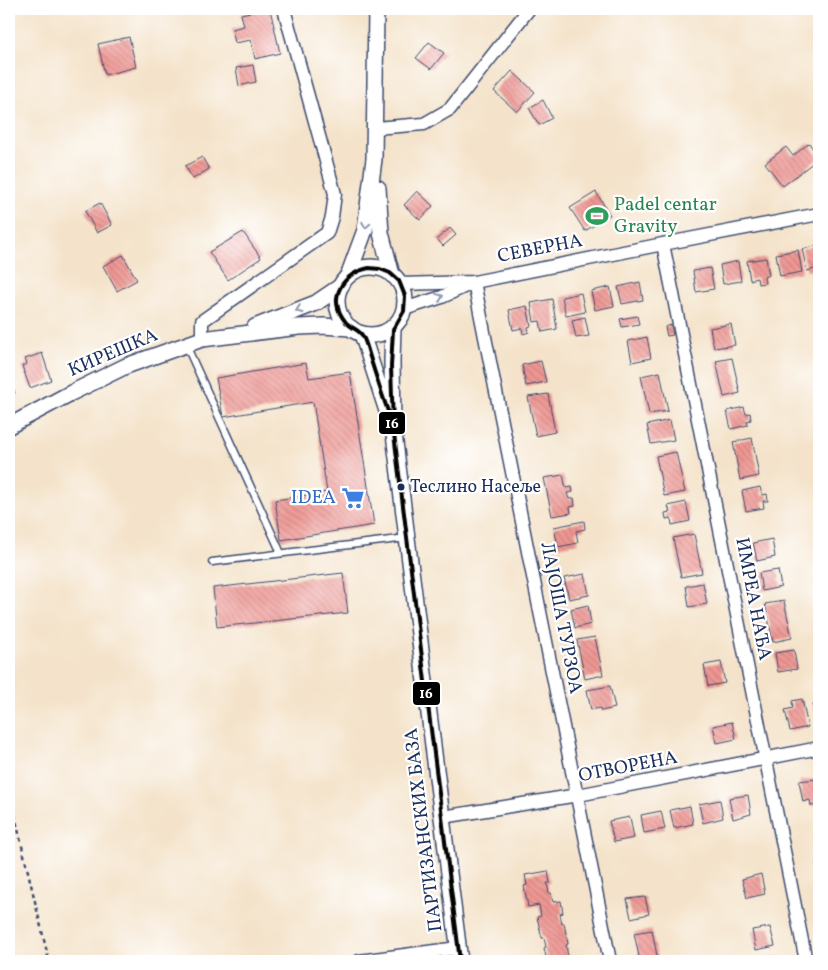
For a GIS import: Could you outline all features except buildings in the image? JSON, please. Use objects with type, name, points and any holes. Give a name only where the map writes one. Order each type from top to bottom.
[{"type":"street","points":[[202,339],[202,321],[327,234],[332,217],[334,194],[284,9]]},
{"type":"street","points":[[374,159],[380,233],[396,279],[405,296],[402,316],[393,327],[375,335],[356,331],[343,320],[338,309],[337,297],[366,230],[374,159],[376,9]]},
{"type":"street","points":[[375,128],[424,124],[450,109],[529,9]]},
{"type":"street","name":"СЕВЕРНА","points":[[404,309],[442,296],[474,282],[819,214]]},
{"type":"street","name":"ИМРЕА НАЂА","points":[[663,244],[806,961]]},
{"type":"street","points":[[344,281],[358,270],[370,267],[382,269],[396,279]]},
{"type":"street","name":"СЕВЕРНА","points":[[396,279],[474,282]]},
{"type":"street","name":"КИРЕШКА","points":[[240,333],[316,303],[344,281]]},
{"type":"street","name":"ЛАЈОША ТУРЗОА","points":[[474,282],[610,961]]},
{"type":"street","name":"КИРЕШКА","points":[[9,426],[126,366],[202,339],[240,333],[323,326],[356,331]]},
{"type":"street","name":"ПАРТИЗАНСКИХ БАЗА","points":[[393,327],[392,426],[459,954]]},
{"type":"street","name":"ПАРТИЗАНСКИХ БАЗА","points":[[356,331],[392,426]]},
{"type":"street","name":"ОТВОРЕНА","points":[[443,817],[578,796],[819,748]]},
{"type":"street","points":[[358,961],[459,954]]},
{"type":"lane","points":[[186,345],[281,553]]},
{"type":"lane","points":[[212,562],[407,538]]},
{"type":"path","points":[[9,791],[49,961]]},
{"type":"transit line","name":"16","points":[[369,268],[380,269],[390,273],[399,281],[405,296],[404,311],[393,330],[391,366],[393,426],[365,340],[361,333],[345,321],[337,303],[340,287],[345,281],[352,275],[369,268]]},
{"type":"transit line","name":"16","points":[[393,426],[460,961]]},
{"type":"place","name":"Padel centar Gravity","points":[[597,216]]},
{"type":"place","name":"Теслино Насеље","points":[[401,487]]},
{"type":"place","name":"IDEA","points":[[353,498]]}]
